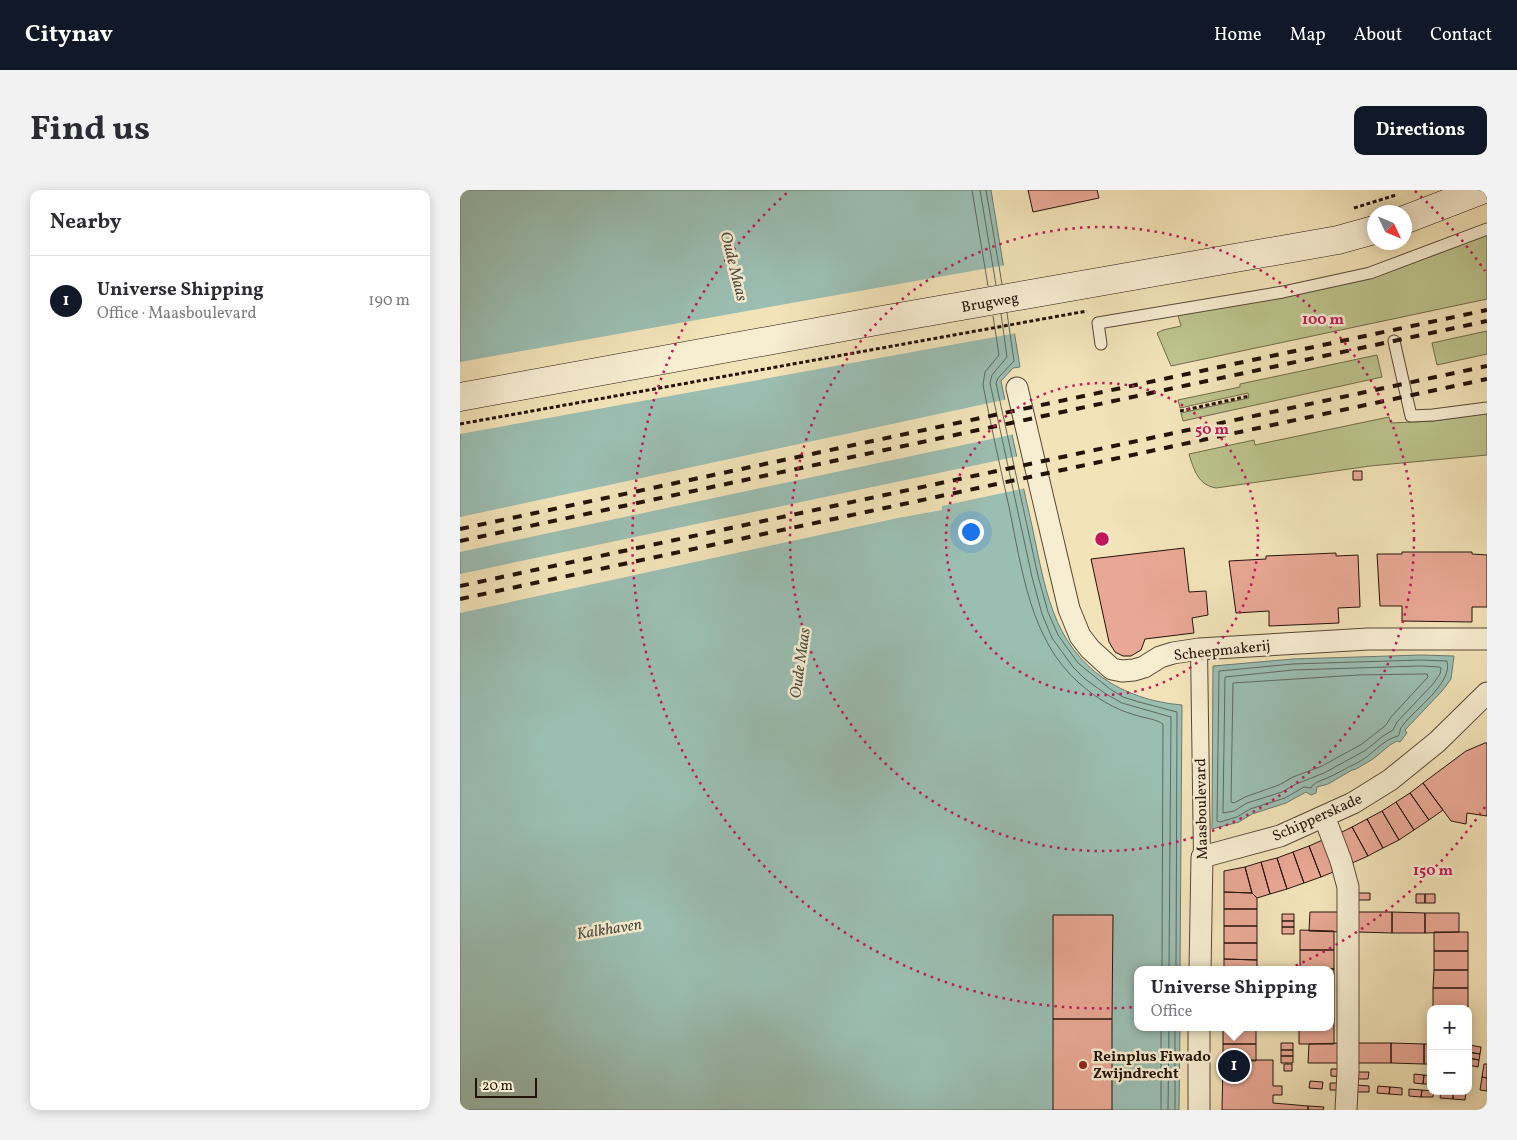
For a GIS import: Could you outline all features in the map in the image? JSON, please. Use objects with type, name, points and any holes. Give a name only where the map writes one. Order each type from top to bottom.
[{"type":"main road","points":[[1412,217],[1482,190]]},
{"type":"main road","name":"Brugweg","points":[[460,397],[606,385],[882,320],[1319,244],[1367,232]]},
{"type":"street","name":"Scheepmakerij","points":[[1017,388],[1074,623],[1080,636],[1100,659],[1112,669],[1122,671],[1134,670],[1144,667],[1160,657],[1199,649],[1368,639],[1487,639]]},
{"type":"street","name":"Maasboulevard","points":[[1199,649],[1202,857],[1200,966]]},
{"type":"street","name":"Schipperskade","points":[[1202,857],[1280,836],[1353,803],[1390,780],[1437,742],[1487,693]]},
{"type":"street","points":[[1324,816],[1341,861],[1348,887],[1348,1071],[1346,1110]]},
{"type":"street","points":[[1198,1110],[1199,1031]]},
{"type":"lane","points":[[1101,344],[1098,323],[1283,292],[1370,273],[1487,229]]},
{"type":"lane","points":[[1394,341],[1411,416],[1487,408]]},
{"type":"path","points":[[460,424],[606,385]]},
{"type":"path","points":[[1180,410],[1249,396]]},
{"type":"green space","points":[[1487,232],[1487,299],[1171,366],[1157,333],[1181,326],[1177,312],[1283,295]]},
{"type":"green space","points":[[1487,331],[1487,354],[1437,365],[1432,343]]},
{"type":"green space","points":[[1377,355],[1382,377],[1183,421],[1181,413],[1249,398],[1248,393],[1180,408],[1178,400],[1240,387],[1240,384]]},
{"type":"green space","points":[[1487,413],[1487,455],[1370,466],[1216,488],[1205,484],[1201,480],[1195,471],[1189,454],[1254,440],[1255,445],[1389,417],[1391,423],[1433,421]]},
{"type":"water","points":[[460,190],[991,190],[1020,367],[1013,368],[1001,381],[1041,569],[1053,611],[1062,631],[1074,649],[1087,665],[1103,678],[1139,696],[1160,702],[1182,705],[1180,966],[1134,966],[1134,1031],[1180,1031],[1179,1110],[460,1110]]},
{"type":"water","points":[[1421,655],[1454,656],[1451,679],[1405,730],[1407,733],[1400,742],[1397,741],[1390,745],[1373,759],[1356,769],[1328,784],[1317,787],[1316,793],[1311,795],[1306,792],[1286,803],[1252,814],[1239,822],[1212,829],[1213,666],[1293,659]]},
{"type":"pier","points":[[1006,265],[1017,333],[460,434],[460,362]]},
{"type":"pier","points":[[1008,399],[1015,434],[460,552],[460,517]]},
{"type":"pier","points":[[1019,456],[1026,488],[942,506],[942,510],[460,613],[460,574]]},
{"type":"building","points":[[1028,190],[1097,190],[1099,198],[1033,212]]},
{"type":"building","points":[[1353,471],[1362,471],[1362,480],[1353,480]]},
{"type":"building","points":[[1184,548],[1189,592],[1206,591],[1208,615],[1192,618],[1194,633],[1145,639],[1141,650],[1131,656],[1123,656],[1115,652],[1109,642],[1091,559]]},
{"type":"building","points":[[1402,552],[1472,552],[1472,554],[1487,555],[1487,607],[1472,607],[1472,622],[1402,621],[1402,606],[1380,606],[1377,554],[1402,554]]},
{"type":"building","points":[[1336,553],[1336,556],[1358,555],[1360,607],[1338,608],[1339,623],[1269,626],[1269,611],[1236,613],[1229,561],[1266,559],[1266,556]]},
{"type":"building","points":[[1487,743],[1487,816],[1467,813],[1466,824],[1451,821],[1423,783],[1466,751]]},
{"type":"building","points":[[1423,783],[1443,810],[1429,820],[1410,793]]},
{"type":"building","points":[[1410,793],[1429,820],[1414,830],[1396,802]]},
{"type":"building","points":[[1396,802],[1414,830],[1399,840],[1382,811]]},
{"type":"building","points":[[1382,811],[1399,840],[1383,848],[1367,819]]},
{"type":"building","points":[[1367,819],[1383,848],[1368,856],[1352,827]]},
{"type":"building","points":[[1352,827],[1368,856],[1350,864],[1336,835]]},
{"type":"building","points":[[1325,839],[1338,870],[1321,877],[1309,846]]},
{"type":"building","points":[[1309,846],[1321,877],[1304,883],[1293,852]]},
{"type":"building","points":[[1293,852],[1304,883],[1287,889],[1277,858]]},
{"type":"building","points":[[1277,858],[1287,889],[1270,894],[1261,862]]},
{"type":"building","points":[[1261,862],[1270,894],[1257,898],[1252,893],[1245,867]]},
{"type":"building","points":[[1245,867],[1252,893],[1224,892],[1224,871]]},
{"type":"building","points":[[1224,892],[1252,893],[1257,898],[1257,909],[1224,909]]},
{"type":"building","points":[[1358,893],[1370,893],[1370,900],[1358,900]]},
{"type":"building","points":[[1416,894],[1425,894],[1425,903],[1416,903]]},
{"type":"building","points":[[1425,894],[1435,894],[1435,903],[1425,903]]},
{"type":"building","points":[[1224,909],[1257,909],[1257,926],[1224,926]]},
{"type":"building","points":[[1310,912],[1344,912],[1344,932],[1309,931]]},
{"type":"building","points":[[1358,912],[1392,912],[1392,933],[1358,932]]},
{"type":"building","points":[[1392,912],[1425,913],[1425,933],[1392,933]]},
{"type":"building","points":[[1425,913],[1459,913],[1459,932],[1425,933]]},
{"type":"building","points":[[1282,914],[1294,914],[1294,921],[1282,921]]},
{"type":"building","points":[[1053,915],[1113,915],[1112,1019],[1053,1019]]},
{"type":"building","points":[[1282,921],[1294,921],[1294,927],[1282,927]]},
{"type":"building","points":[[1224,926],[1257,926],[1257,943],[1224,943]]},
{"type":"building","points":[[1282,927],[1294,927],[1294,934],[1282,934]]},
{"type":"building","points":[[1300,930],[1334,931],[1334,950],[1300,950]]},
{"type":"building","points":[[1434,932],[1468,932],[1468,951],[1434,951]]},
{"type":"building","points":[[1224,943],[1257,943],[1257,960],[1224,959]]},
{"type":"building","points":[[1300,950],[1334,950],[1334,966],[1300,966]]},
{"type":"building","points":[[1434,951],[1468,951],[1468,970],[1434,970]]},
{"type":"building","points":[[1224,959],[1257,960],[1257,966],[1224,966]]},
{"type":"building","points":[[1434,970],[1468,970],[1468,988],[1433,988]]},
{"type":"building","points":[[1433,988],[1468,988],[1468,1005],[1433,1005]]},
{"type":"building","name":"Reinplus Fiwado Zwijndrecht","points":[[1053,1019],[1112,1019],[1112,1110],[1053,1110]]},
{"type":"building","points":[[1223,1031],[1256,1031],[1256,1044],[1223,1044]]},
{"type":"building","points":[[1299,1031],[1334,1031],[1334,1044],[1299,1044]]},
{"type":"building","points":[[1281,1043],[1293,1043],[1293,1050],[1281,1050]]},
{"type":"building","points":[[1343,1043],[1343,1063],[1308,1063],[1309,1044]]},
{"type":"building","points":[[1357,1043],[1391,1043],[1391,1063],[1357,1063]]},
{"type":"building","points":[[1391,1043],[1424,1044],[1424,1064],[1391,1063]]},
{"type":"building","points":[[1223,1044],[1256,1044],[1256,1061],[1223,1060]]},
{"type":"building","points":[[1424,1044],[1427,1044],[1427,1064],[1424,1064]]},
{"type":"building","points":[[1472,1046],[1481,1047],[1480,1054],[1472,1053]]},
{"type":"building","points":[[1281,1050],[1293,1050],[1293,1056],[1281,1056]]},
{"type":"building","points":[[1472,1053],[1480,1054],[1479,1060],[1472,1059]]},
{"type":"building","points":[[1281,1056],[1293,1056],[1293,1063],[1281,1063]]},
{"type":"building","points":[[1472,1059],[1479,1060],[1478,1067],[1472,1066]]},
{"type":"building","points":[[1223,1060],[1273,1060],[1273,1086],[1282,1086],[1282,1095],[1273,1095],[1273,1103],[1308,1106],[1308,1110],[1222,1110]]},
{"type":"building","points":[[1284,1064],[1292,1064],[1292,1071],[1284,1071]]},
{"type":"building","points":[[1484,1064],[1487,1064],[1487,1078],[1482,1077]]},
{"type":"building","points":[[1331,1069],[1343,1069],[1343,1077],[1331,1076]]},
{"type":"building","points":[[1357,1072],[1369,1072],[1368,1079],[1357,1079]]},
{"type":"building","points":[[1414,1074],[1424,1075],[1423,1084],[1414,1083]]},
{"type":"building","points":[[1424,1075],[1427,1075],[1427,1084],[1423,1084]]},
{"type":"building","points":[[1482,1077],[1487,1078],[1487,1091],[1480,1090]]},
{"type":"building","points":[[1310,1081],[1323,1082],[1322,1089],[1309,1088]]},
{"type":"building","points":[[1330,1083],[1343,1083],[1343,1090],[1330,1090]]},
{"type":"building","points":[[1356,1085],[1369,1086],[1369,1092],[1356,1092]]},
{"type":"building","points":[[1378,1086],[1390,1087],[1389,1094],[1377,1093]]},
{"type":"building","points":[[1390,1087],[1402,1088],[1402,1095],[1389,1094]]},
{"type":"building","points":[[1409,1089],[1422,1090],[1421,1097],[1409,1096]]},
{"type":"building","points":[[1422,1090],[1427,1090],[1427,1095],[1433,1095],[1433,1097],[1421,1097]]},
{"type":"building","points":[[1440,1095],[1453,1095],[1453,1099],[1440,1098]]},
{"type":"building","points":[[1453,1095],[1466,1095],[1465,1100],[1453,1099]]},
{"type":"building","points":[[1308,1106],[1324,1107],[1323,1110],[1308,1110]]},
{"type":"railway","points":[[460,529],[1487,310]]},
{"type":"railway","points":[[460,541],[1487,321]]},
{"type":"railway","points":[[460,586],[1487,366]]},
{"type":"railway","points":[[460,599],[1487,379]]},
{"type":"place","name":"Reinplus Fiwado Zwijndrecht","points":[[1083,1065]]},
{"type":"place","name":"Universe Shipping","points":[[1234,1066]]},
{"type":"water label","name":"Oude Maas","points":[[735,266]]},
{"type":"water label","name":"Oude Maas","points":[[799,663]]},
{"type":"water label","name":"Kalkhaven","points":[[609,928]]}]
